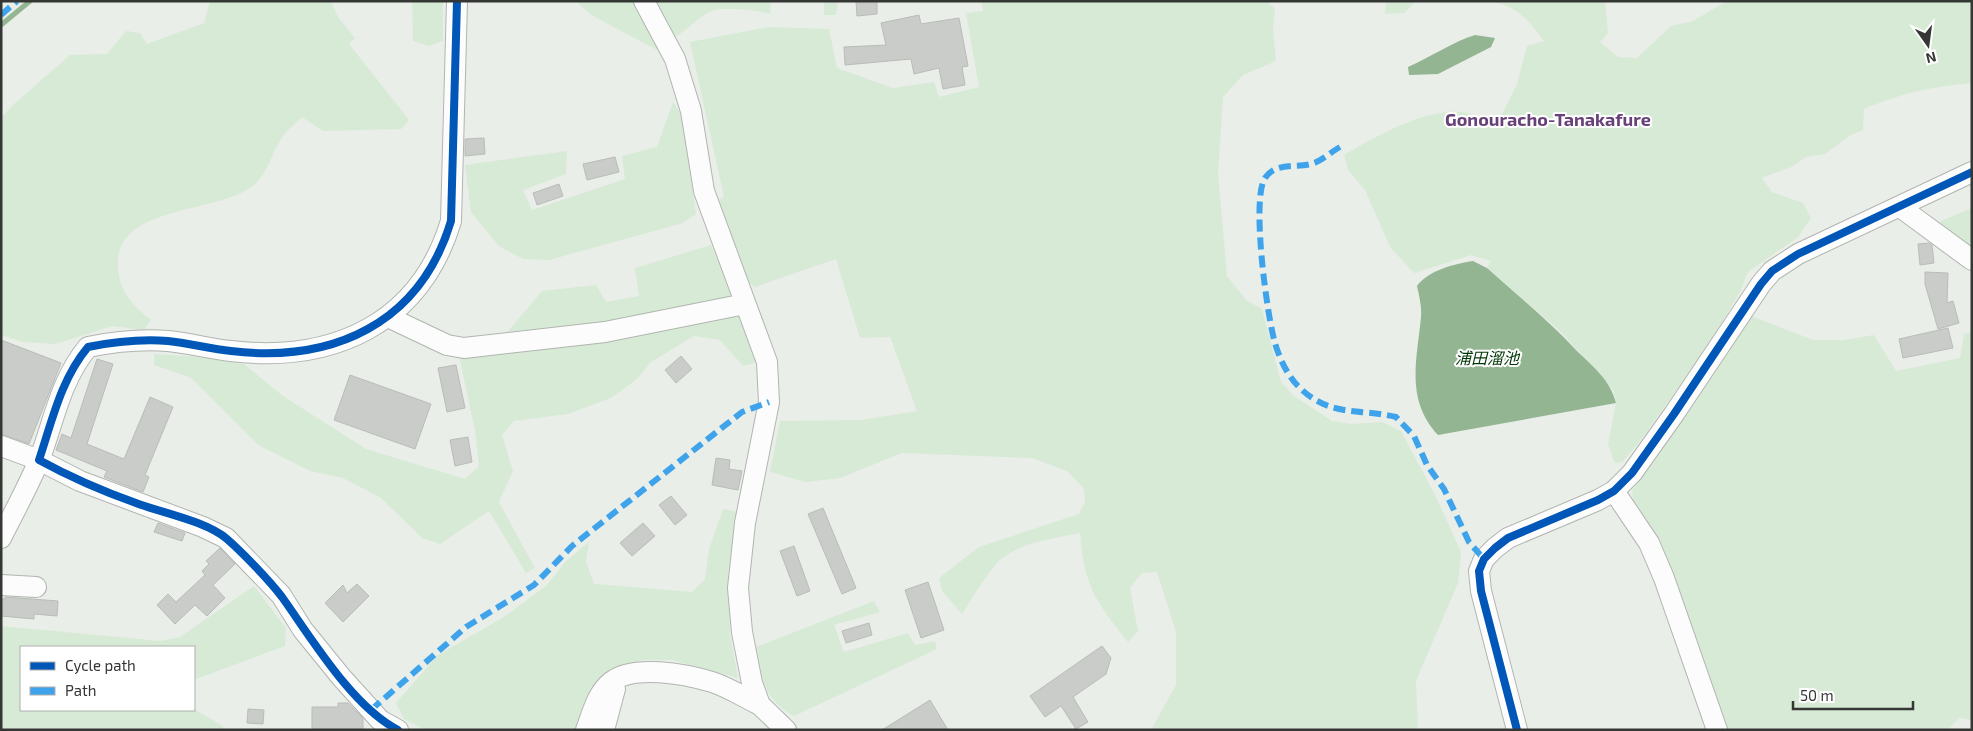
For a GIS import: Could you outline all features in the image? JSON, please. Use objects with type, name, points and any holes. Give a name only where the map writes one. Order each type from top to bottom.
[{"type":"street","points":[[1,538],[39,460],[65,384],[75,363],[88,347],[130,342],[168,341],[233,352],[292,354],[324,348],[353,337],[388,317],[403,304],[420,283],[446,239],[451,221],[457,1]]},
{"type":"street","points":[[644,1],[675,59],[691,112],[704,192],[767,362],[770,384],[769,402],[745,523],[738,588],[746,660],[760,705]]},
{"type":"street","points":[[1517,730],[1481,591],[1479,571],[1484,558],[1508,538],[1598,500],[1614,491],[1632,473],[1772,271],[1798,254],[1972,172]]},
{"type":"street","points":[[1900,206],[1972,260]]},
{"type":"street","points":[[388,317],[447,345],[464,348],[604,332],[745,304]]},
{"type":"street","points":[[1,446],[39,460],[80,482],[203,526],[226,538],[281,596],[303,630],[342,678],[380,720],[398,730]]},
{"type":"street","points":[[1614,491],[1650,543],[1717,730]]},
{"type":"street","points":[[1,585],[36,587]]},
{"type":"street","points":[[586,730],[598,699],[609,684],[618,677],[639,672],[657,672],[713,682],[760,705],[786,730]]},
{"type":"street","points":[[604,730],[618,677]]},
{"type":"shaded area","points":[[210,1],[334,1],[332,4],[338,17],[355,38],[349,44],[409,120],[401,129],[323,131],[302,117],[283,136],[267,168],[254,185],[238,195],[171,213],[150,221],[132,232],[121,247],[118,268],[119,277],[128,297],[151,320],[144,330],[112,326],[55,344],[23,342],[1,335],[1,118],[13,105],[70,55],[107,54],[126,31],[140,33],[147,44],[204,23]]},
{"type":"shaded area","points":[[412,1],[443,1],[443,41],[429,46],[413,41]]},
{"type":"shaded area","points":[[576,1],[635,1],[658,45],[659,51],[591,15]]},
{"type":"shaded area","points":[[652,1],[771,1],[770,14],[758,11],[723,9],[711,11],[672,38]]},
{"type":"shaded area","points":[[824,1],[838,1],[836,15],[824,15]]},
{"type":"shaded area","points":[[981,1],[1267,1],[1275,9],[1273,30],[1276,61],[1243,75],[1223,97],[1218,173],[1227,276],[1246,300],[1262,309],[1281,382],[1294,396],[1332,421],[1352,424],[1382,422],[1401,431],[1436,497],[1461,552],[1458,583],[1416,681],[1418,730],[1151,730],[1176,685],[1176,632],[1157,572],[1142,573],[1130,588],[1138,631],[1128,642],[1108,616],[1094,592],[1085,567],[1080,533],[1036,542],[1005,556],[988,575],[962,614],[942,591],[939,578],[979,547],[1079,514],[1085,501],[1084,489],[1067,471],[1032,458],[902,453],[840,478],[806,482],[770,472],[780,421],[861,420],[917,411],[890,337],[860,338],[836,259],[755,287],[740,275],[716,201],[724,197],[690,42],[768,27],[829,29],[837,68],[893,88],[934,82],[939,97],[979,87],[966,13],[983,11]]},
{"type":"shaded area","points":[[1386,1],[1416,1],[1404,13],[1385,14]]},
{"type":"shaded area","points":[[1490,1],[1605,1],[1608,33],[1600,42],[1618,57],[1637,58],[1671,26],[1693,21],[1727,1],[1972,1],[1972,83],[1943,86],[1916,92],[1864,109],[1863,130],[1851,135],[1825,154],[1806,157],[1791,167],[1762,178],[1772,192],[1803,203],[1811,218],[1798,237],[1748,272],[1740,292],[1702,355],[1637,445],[1622,462],[1615,463],[1608,444],[1616,403],[1613,390],[1561,332],[1487,268],[1491,261],[1471,255],[1414,273],[1390,247],[1365,190],[1348,170],[1344,155],[1403,124],[1420,118],[1452,112],[1466,113],[1474,115],[1492,129],[1497,124],[1517,84],[1527,46],[1544,41],[1522,15],[1515,10]]},
{"type":"shaded area","points":[[673,102],[681,114],[696,214],[683,223],[549,260],[523,259],[499,246],[471,212],[465,165],[567,151],[566,174],[523,190],[532,210],[625,179],[622,156],[657,147]]},
{"type":"shaded area","points":[[1972,208],[1972,254],[1938,228],[1941,221]]},
{"type":"shaded area","points":[[711,245],[757,353],[755,363],[743,366],[720,340],[694,336],[651,362],[637,379],[611,398],[568,414],[514,421],[502,435],[513,471],[499,502],[535,568],[526,573],[489,511],[440,544],[422,538],[381,498],[343,478],[310,471],[258,445],[191,378],[154,365],[154,354],[199,357],[244,364],[283,396],[366,449],[465,479],[479,466],[475,431],[459,356],[505,350],[509,330],[542,291],[596,285],[606,302],[639,296],[635,268]]},
{"type":"shaded area","points":[[1748,315],[1813,340],[1843,340],[1874,335],[1896,371],[1960,358],[1964,334],[1972,332],[1972,720],[1959,718],[1947,730],[1723,730],[1649,525],[1633,501],[1632,491]]},
{"type":"shaded area","points":[[723,509],[738,512],[728,571],[730,633],[738,678],[672,660],[643,660],[614,669],[596,730],[425,730],[404,719],[396,703],[438,655],[504,617],[547,585],[566,561],[589,542],[586,561],[594,584],[692,592],[705,579],[709,549]]},
{"type":"shaded area","points":[[254,586],[286,628],[285,646],[195,680],[195,646],[20,646],[20,711],[195,710],[223,726],[223,730],[1,730],[1,626],[160,641],[180,637]]},
{"type":"shaded area","points":[[874,601],[880,612],[834,625],[844,652],[908,633],[915,645],[935,641],[937,649],[794,716],[776,703],[762,678],[756,647]]},
{"type":"water","points":[[1475,35],[1495,38],[1491,47],[1438,74],[1409,75],[1408,67]]},
{"type":"water","name":"浦田溜池","points":[[1473,261],[1487,268],[1594,367],[1605,380],[1616,403],[1438,435],[1421,407],[1417,393],[1416,364],[1421,313],[1417,286],[1422,280],[1435,272],[1450,266]]},
{"type":"building","points":[[856,1],[877,1],[877,14],[857,16]]},
{"type":"building","points":[[919,15],[921,24],[959,18],[968,66],[962,67],[965,85],[943,89],[939,68],[914,74],[911,59],[845,65],[844,47],[886,45],[881,23]]},
{"type":"building","points":[[484,138],[485,154],[465,156],[465,139]]},
{"type":"building","points":[[615,157],[619,172],[587,180],[583,164]]},
{"type":"building","points":[[559,184],[563,196],[537,205],[533,193]]},
{"type":"building","points":[[1929,243],[1932,245],[1934,263],[1920,265],[1918,244]]},
{"type":"building","points":[[1925,272],[1948,273],[1947,303],[1953,301],[1959,323],[1938,329],[1925,284]]},
{"type":"building","points":[[1948,328],[1953,348],[1903,358],[1899,339]]},
{"type":"building","points":[[1,340],[61,363],[29,444],[1,434]]},
{"type":"building","points":[[681,356],[692,369],[676,383],[665,370]]},
{"type":"building","points":[[97,359],[113,364],[87,444],[124,459],[150,397],[173,407],[145,475],[149,477],[143,492],[104,477],[107,471],[56,450],[62,434],[71,438]]},
{"type":"building","points":[[456,365],[465,408],[447,412],[438,368]]},
{"type":"building","points":[[350,375],[431,404],[415,449],[334,420]]},
{"type":"building","points":[[468,437],[472,462],[455,466],[450,440]]},
{"type":"building","points":[[716,458],[730,460],[729,469],[742,471],[738,490],[712,485]]},
{"type":"building","points":[[671,496],[687,515],[675,525],[659,505]]},
{"type":"building","points":[[823,508],[856,588],[842,594],[808,514]]},
{"type":"building","points":[[158,523],[185,533],[182,541],[154,532]]},
{"type":"building","points":[[643,523],[655,536],[632,556],[620,543]]},
{"type":"building","points":[[794,546],[810,591],[797,596],[780,551]]},
{"type":"building","points":[[220,548],[235,564],[213,585],[225,598],[207,616],[195,605],[175,624],[157,605],[168,594],[176,602],[205,575],[202,571],[209,564],[206,561]]},
{"type":"building","points":[[928,582],[944,630],[921,638],[905,590]]},
{"type":"building","points":[[357,584],[369,596],[343,622],[325,603],[343,585],[347,593]]},
{"type":"building","points":[[5,597],[58,601],[57,616],[34,614],[34,619],[1,616],[1,599],[5,599]]},
{"type":"building","points":[[869,623],[872,635],[846,643],[842,631]]},
{"type":"building","points":[[1102,646],[1111,658],[1106,674],[1073,697],[1088,722],[1076,729],[1061,706],[1045,717],[1030,696]]},
{"type":"building","points":[[930,700],[948,730],[882,730]]},
{"type":"building","points":[[338,703],[348,703],[363,718],[363,730],[312,730],[312,707],[338,707]]},
{"type":"building","points":[[248,709],[264,710],[263,724],[247,723]]},
{"type":"waterway","points":[[1,25],[30,1]]},
{"type":"marked path","points":[[1,15],[17,1]]},
{"type":"marked path","points":[[1340,147],[1314,163],[1275,169],[1265,178],[1261,190],[1260,232],[1262,258],[1268,309],[1277,348],[1290,377],[1298,386],[1321,403],[1345,410],[1396,417],[1414,436],[1427,465],[1444,489],[1469,542],[1484,559]]},
{"type":"marked path","points":[[371,710],[466,627],[534,585],[572,546],[742,412],[769,402]]},
{"type":"cycle path","points":[[398,730],[381,719],[349,688],[277,590],[227,539],[208,527],[111,494],[39,460],[64,387],[79,359],[88,347],[128,341],[158,340],[231,351],[268,353],[304,350],[337,342],[368,329],[395,311],[418,286],[437,257],[451,221],[457,1]]},
{"type":"cycle path","points":[[1517,730],[1481,591],[1479,571],[1484,559],[1508,538],[1598,500],[1614,491],[1632,473],[1761,284],[1772,271],[1798,254],[1972,172]]},
{"type":"district","name":"Gonouracho-Tanakafure","points":[[1548,120]]}]
